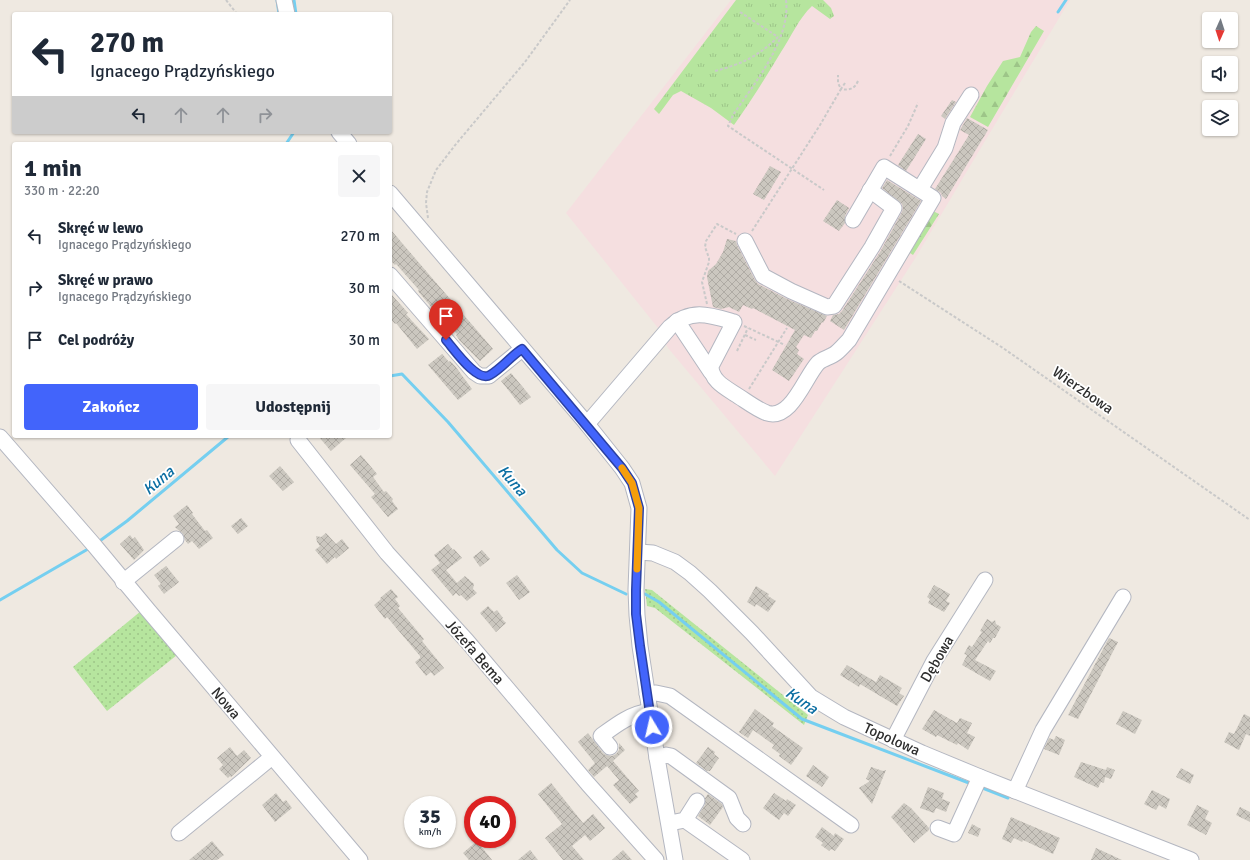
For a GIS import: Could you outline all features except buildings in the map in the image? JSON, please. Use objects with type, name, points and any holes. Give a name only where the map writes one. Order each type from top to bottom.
[{"type":"street","points":[[284,0],[286,12]]},
{"type":"street","points":[[920,189],[945,148],[953,123],[971,95]]},
{"type":"street","points":[[341,134],[347,142]]},
{"type":"street","points":[[677,321],[714,377],[762,411],[769,414],[780,413],[791,403],[819,362],[837,352],[849,340],[933,198],[884,167],[853,220]]},
{"type":"street","points":[[744,242],[763,276],[791,291],[827,307],[834,306],[872,247],[894,208],[870,190]]},
{"type":"street","points":[[392,195],[586,424],[622,468],[632,483],[639,508],[636,614],[657,758],[675,860]]},
{"type":"street","points":[[392,277],[474,372],[480,376],[489,376],[522,349]]},
{"type":"street","points":[[586,424],[655,343],[684,316],[701,314],[734,322],[711,366],[711,372]]},
{"type":"street","name":"Nowa","points":[[0,437],[94,545],[123,582],[360,860]]},
{"type":"street","name":"Józefa Bema","points":[[298,440],[387,553],[472,647],[588,784],[656,860]]},
{"type":"street","points":[[123,582],[176,539]]},
{"type":"street","name":"Topolowa","points":[[638,552],[653,553],[675,562],[710,591],[752,633],[811,697],[844,717],[980,778],[1191,860]]},
{"type":"street","name":"Dębowa","points":[[893,740],[934,662],[985,580]]},
{"type":"street","points":[[1015,791],[1043,730],[1123,597]]},
{"type":"street","points":[[647,694],[656,693],[670,696],[851,825]]},
{"type":"street","points":[[610,748],[601,736],[625,719],[650,711]]},
{"type":"street","points":[[657,758],[666,755],[671,756],[716,788],[729,798],[738,818],[743,824]]},
{"type":"street","points":[[179,834],[272,757]]},
{"type":"street","points":[[938,828],[954,834],[980,778]]},
{"type":"street","points":[[685,820],[697,801]]},
{"type":"street","points":[[668,823],[685,820],[742,860]]},
{"type":"path","points":[[226,0],[235,12]]},
{"type":"path","points":[[429,222],[426,203],[427,192],[436,170],[525,62],[570,0]]},
{"type":"path","points":[[786,0],[787,18],[774,52],[733,115],[728,126],[824,190]]},
{"type":"path","points":[[740,12],[779,38]]},
{"type":"path","points":[[715,71],[746,61],[767,48],[779,38]]},
{"type":"path","points":[[838,75],[838,83],[841,89]]},
{"type":"path","points":[[841,89],[852,89],[858,80]]},
{"type":"path","points":[[709,315],[702,282],[709,262],[705,247],[706,241],[717,224],[741,237],[744,242],[820,125],[845,83]]},
{"type":"path","points":[[884,167],[908,126],[918,103]]},
{"type":"path","name":"Wierzbowa","points":[[901,282],[1003,348],[1250,520]]},
{"type":"path","points":[[734,322],[784,345]]},
{"type":"path","points":[[737,351],[748,328]]},
{"type":"path","points":[[743,399],[787,328]]},
{"type":"path","points":[[745,334],[756,340]]},
{"type":"shaded area","points":[[731,0],[1070,0],[916,257],[775,476],[668,348],[658,328],[566,213]]},
{"type":"green space","points":[[736,0],[823,0],[831,8],[834,16],[830,19],[812,6],[807,11],[734,125],[711,108],[681,91],[673,95],[659,114],[654,109]]},
{"type":"green space","points":[[1036,26],[1044,31],[988,127],[970,117],[1003,61],[1020,57],[1031,32]]},
{"type":"green space","points":[[929,209],[939,214],[913,255],[910,253],[864,328]]},
{"type":"green space","points":[[645,589],[652,590],[808,715],[804,725],[655,608],[647,606]]},
{"type":"green space","points":[[141,611],[177,655],[107,711],[73,667]]},
{"type":"waterway","points":[[277,0],[279,12]]},
{"type":"waterway","points":[[294,0],[296,12]]},
{"type":"waterway","points":[[1058,12],[1066,0]]},
{"type":"waterway","points":[[287,142],[293,134]]},
{"type":"waterway","name":"Kuna","points":[[392,376],[402,374],[448,422],[557,550],[582,573],[626,594]]},
{"type":"waterway","name":"Kuna","points":[[101,540],[127,521],[227,438]]},
{"type":"waterway","name":"Kuna","points":[[0,600],[88,549]]},
{"type":"waterway","name":"Kuna","points":[[645,594],[659,602],[802,719],[969,783]]},
{"type":"waterway","name":"Kuna","points":[[980,787],[1008,798]]},
{"type":"slow traffic","points":[[622,468],[632,483],[639,508],[637,569]]},
{"type":"route","points":[[446,340],[474,372],[480,376],[489,376],[522,349],[586,424],[622,468],[632,483],[639,508],[636,590],[637,621],[652,727]]}]
